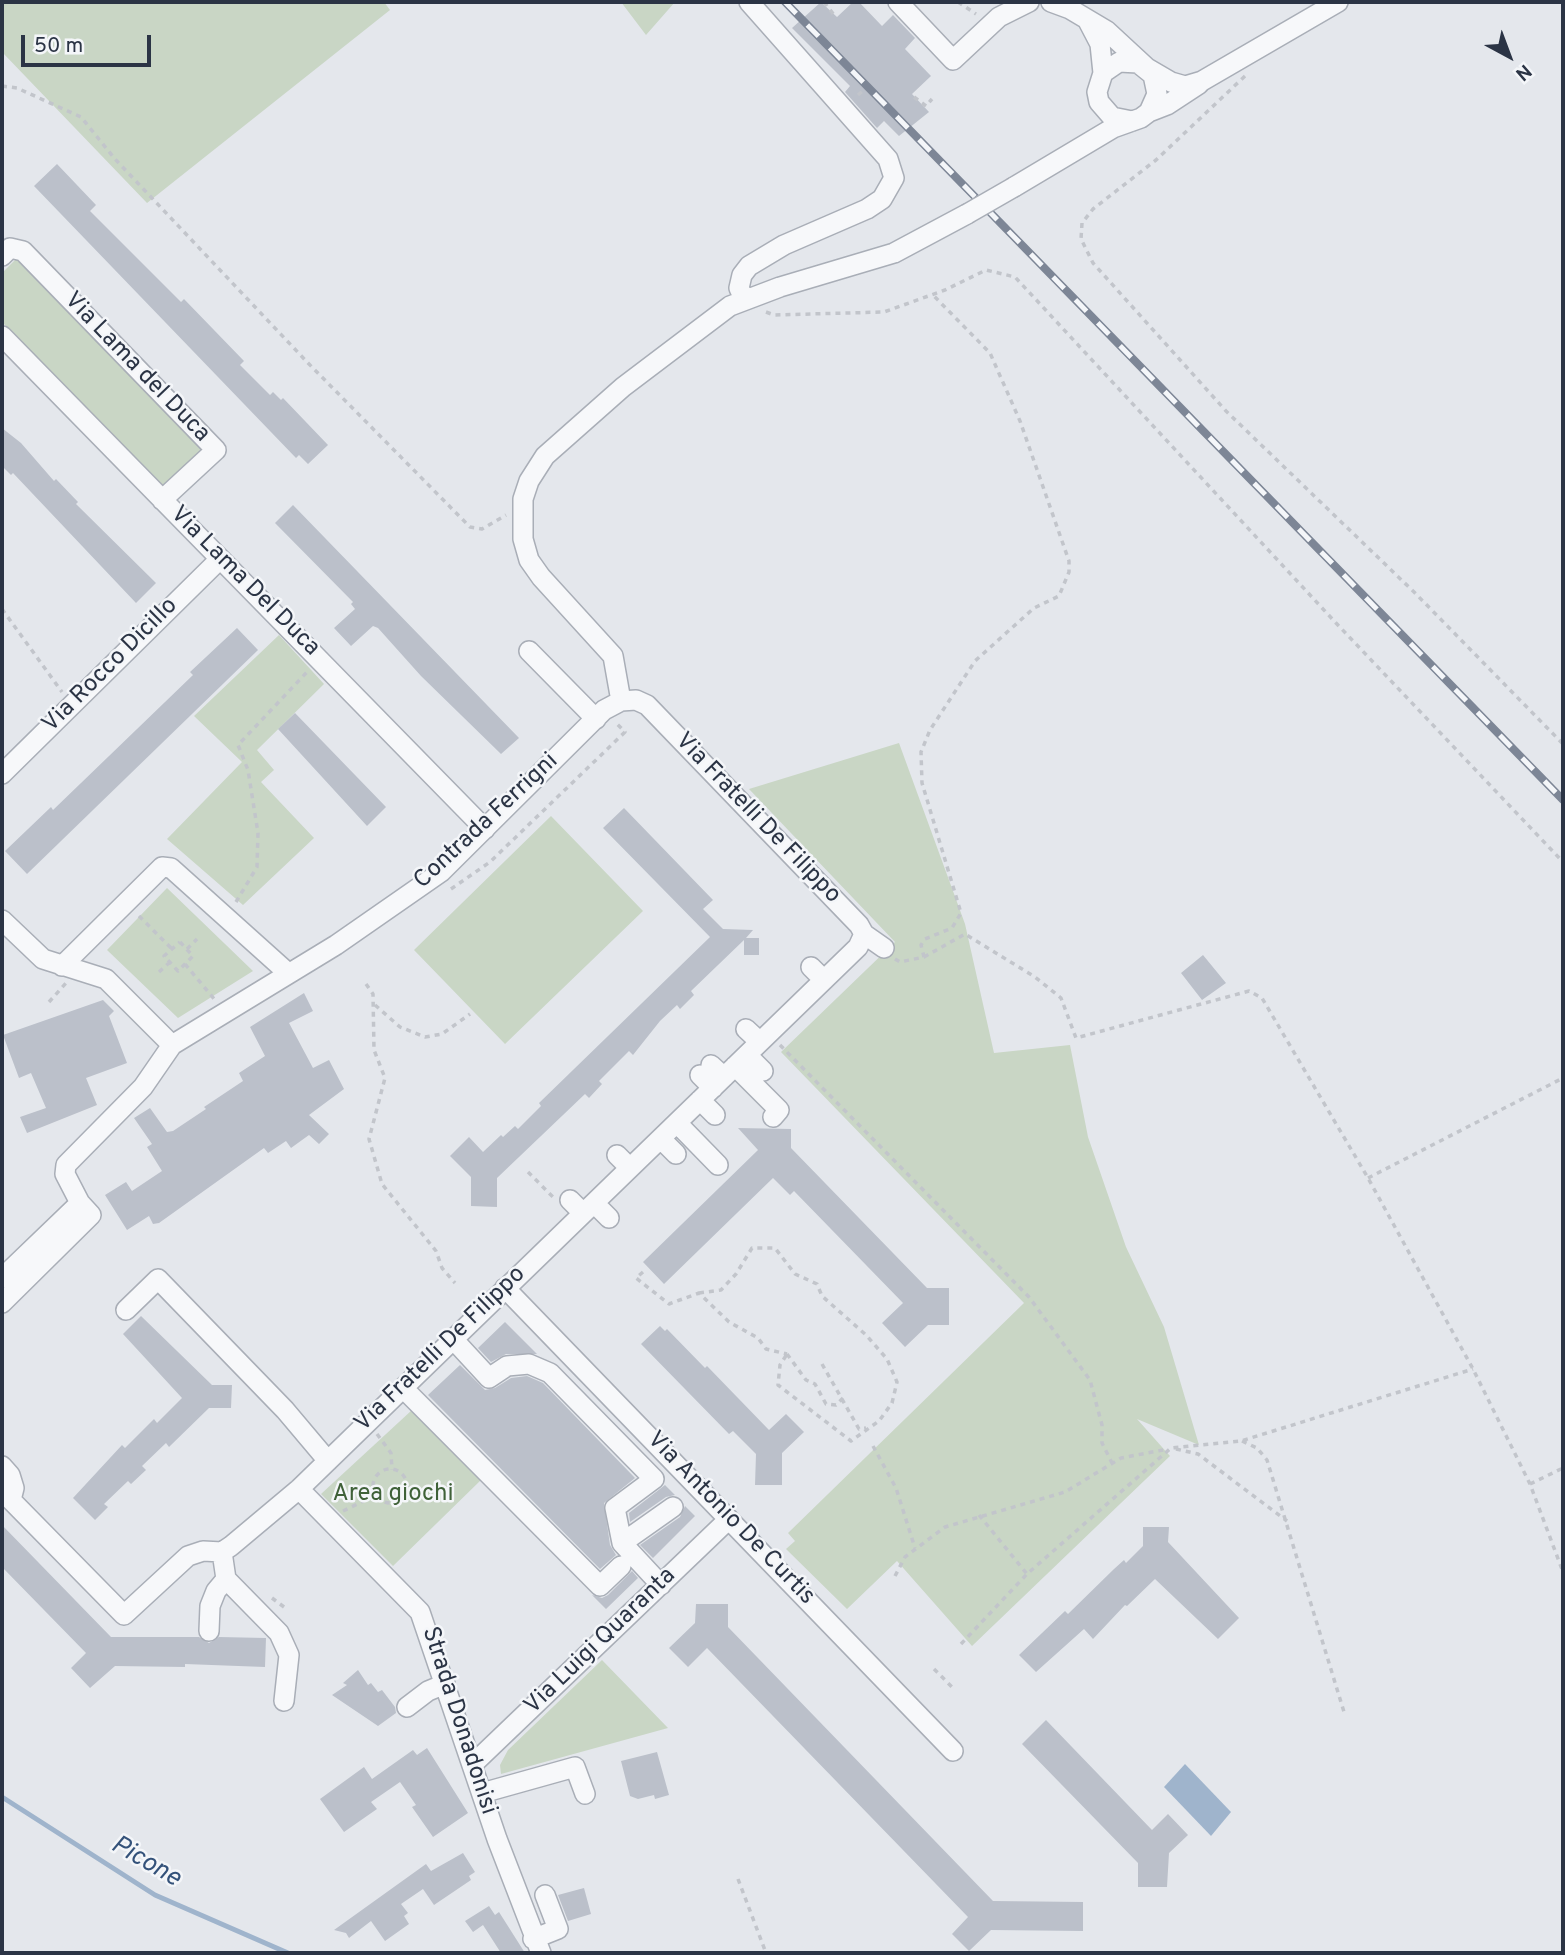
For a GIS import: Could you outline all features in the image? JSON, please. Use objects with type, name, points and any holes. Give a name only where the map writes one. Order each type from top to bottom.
[{"type":"street","points":[[744,299],[739,288],[742,275],[749,266],[784,245],[867,209],[882,199],[894,178],[888,159],[749,2]]},
{"type":"street","points":[[898,2],[953,60],[999,17],[1029,2]]},
{"type":"street","points":[[1051,2],[1082,16],[1121,42],[1147,68],[1157,84],[1157,94],[1140,116]]},
{"type":"street","points":[[1103,74],[1119,62],[1138,62],[1178,85],[1192,86],[1338,2]]},
{"type":"street","points":[[1062,160],[1092,127],[1099,102],[1097,92],[1103,74],[1100,44],[1090,24],[1082,16]]},
{"type":"street","points":[[529,652],[607,710],[618,670],[609,649],[541,577],[529,560],[523,539],[521,512],[529,481],[545,456],[572,430],[716,315],[744,299],[894,253],[1140,116],[1174,101],[1202,81]]},
{"type":"street","points":[[1099,102],[1112,117],[1140,116]]},
{"type":"street","name":"Via Lama del Duca","points":[[2,257],[10,248],[23,251],[216,450],[162,500]]},
{"type":"street","name":"Via Lama Del Duca","points":[[2,336],[485,829]]},
{"type":"street","name":"Via Rocco Dicillo","points":[[2,774],[220,559]]},
{"type":"street","name":"Via Fratelli De Filippo","points":[[607,710],[636,700],[647,705],[859,925],[864,934],[884,947]]},
{"type":"street","name":"Contrada Ferrigni","points":[[80,1203],[65,1174],[66,1166],[143,1087],[172,1045],[377,918],[441,872],[607,710]]},
{"type":"street","points":[[71,968],[162,867],[171,868],[288,972]]},
{"type":"street","points":[[2,920],[43,960],[106,979],[172,1045]]},
{"type":"street","name":"Via Fratelli De Filippo","points":[[222,1552],[299,1489],[505,1288],[539,1243],[582,1205],[619,1166],[661,1139],[817,973],[858,947],[864,934]]},
{"type":"street","points":[[730,1063],[763,1071]]},
{"type":"street","points":[[715,1115],[730,1063]]},
{"type":"street","points":[[730,1063],[779,1110],[774,1117]]},
{"type":"street","points":[[677,1123],[718,1165]]},
{"type":"street","points":[[661,1139],[676,1154]]},
{"type":"street","points":[[2,1278],[80,1203],[91,1215],[2,1303]]},
{"type":"street","points":[[582,1205],[610,1218]]},
{"type":"street","points":[[125,1310],[158,1279],[285,1410],[328,1461]]},
{"type":"street","name":"Via Antonio De Curtis","points":[[505,1288],[953,1751]]},
{"type":"street","points":[[453,1339],[489,1378],[507,1366],[529,1364],[550,1373],[654,1479],[615,1508],[622,1543],[661,1585]]},
{"type":"street","points":[[403,1388],[600,1586],[621,1566]]},
{"type":"street","points":[[2,1466],[10,1475],[14,1488],[6,1496],[124,1615],[188,1556],[203,1551],[222,1552],[226,1580],[279,1633],[289,1655],[284,1701]]},
{"type":"street","name":"Strada Donadonisi","points":[[299,1489],[420,1612],[537,1946]]},
{"type":"street","points":[[622,1543],[673,1507]]},
{"type":"street","name":"Via Luigi Quaranta","points":[[472,1765],[729,1519]]},
{"type":"street","points":[[209,1631],[210,1606],[216,1591],[226,1580]]},
{"type":"street","points":[[407,1707],[428,1691],[445,1684]]},
{"type":"street","points":[[482,1793],[575,1767],[585,1794]]},
{"type":"street","points":[[537,1946],[558,1929],[545,1895]]},
{"type":"path","points":[[824,2],[834,15]]},
{"type":"path","points":[[1255,50],[1241,84],[1139,174],[1093,209],[1082,223],[1081,239],[1093,262],[1226,411],[1414,592],[1563,744]]},
{"type":"path","points":[[2,86],[17,88],[81,117],[116,159],[308,363],[470,527],[482,529],[505,516],[521,512]]},
{"type":"path","points":[[858,95],[864,89]]},
{"type":"path","points":[[914,97],[926,106],[932,99]]},
{"type":"path","points":[[744,299],[752,307],[774,315],[884,312],[986,270],[1015,277],[1336,623],[1563,862]]},
{"type":"path","points":[[924,957],[921,945],[925,939],[952,928],[961,913],[922,783],[921,752],[930,730],[975,661],[1034,608],[1059,596],[1069,572],[1069,561],[1020,421],[990,354],[932,294]]},
{"type":"path","points":[[2,609],[71,705]]},
{"type":"path","points":[[226,919],[257,867],[258,833],[248,771],[238,745],[320,659]]},
{"type":"path","points":[[444,894],[490,862],[625,732],[607,710]]},
{"type":"path","points":[[144,905],[136,913],[172,949]]},
{"type":"path","points":[[884,947],[900,962],[924,957],[965,934],[1035,976],[1061,998],[1076,1038],[1250,991],[1262,998],[1368,1178],[1473,1370],[1530,1484],[1563,1572]]},
{"type":"path","points":[[187,949],[197,939]]},
{"type":"path","points":[[180,942],[193,956],[178,971],[164,956],[172,949],[180,942]]},
{"type":"path","points":[[159,972],[170,962]]},
{"type":"path","points":[[185,964],[225,1012]]},
{"type":"path","points":[[49,1002],[71,968]]},
{"type":"path","points":[[366,984],[375,1005],[374,1050],[385,1078],[369,1139],[382,1184],[436,1251],[442,1268],[455,1283]]},
{"type":"path","points":[[375,1005],[400,1027],[425,1037],[442,1034],[470,1014]]},
{"type":"path","points":[[730,1063],[1030,1297],[1090,1380],[1102,1425],[1102,1443],[1112,1463]]},
{"type":"path","points":[[1368,1178],[1563,1078]]},
{"type":"path","points":[[643,1272],[636,1279],[669,1304],[699,1293],[721,1290],[736,1275],[752,1248],[775,1248],[795,1275],[817,1284],[822,1296],[866,1335],[895,1373],[897,1382],[892,1404],[887,1413],[851,1440],[783,1392],[777,1377],[787,1354]]},
{"type":"path","points":[[699,1293],[729,1322],[758,1338],[766,1349],[787,1354],[806,1380],[815,1384],[825,1404],[836,1405],[844,1398]]},
{"type":"path","points":[[822,1364],[844,1398],[859,1429],[870,1427]]},
{"type":"path","points":[[895,1576],[905,1557],[945,1527],[1065,1492],[1121,1458],[1171,1448],[1241,1441],[1473,1370]]},
{"type":"path","points":[[367,1423],[387,1446],[392,1470],[405,1479],[404,1495],[390,1503],[376,1495],[373,1485],[377,1475],[392,1470]]},
{"type":"path","points":[[1241,1441],[1256,1448],[1267,1460],[1344,1712]]},
{"type":"path","points":[[873,1446],[896,1488],[915,1548]]},
{"type":"path","points":[[1171,1448],[1198,1454],[1287,1521]]},
{"type":"path","points":[[961,1644],[1027,1574],[1171,1448]]},
{"type":"path","points":[[1530,1484],[1563,1468]]},
{"type":"path","points":[[340,1513],[376,1495]]},
{"type":"path","points":[[979,1515],[1027,1574]]},
{"type":"path","points":[[934,1669],[952,1687]]},
{"type":"path","points":[[738,1879],[766,1953]]},
{"type":"green space","points":[[2,2],[384,2],[390,10],[147,203],[2,52]]},
{"type":"green space","points":[[621,2],[675,2],[646,35]]},
{"type":"green space","points":[[16,259],[202,450],[164,487],[2,322],[2,273]]},
{"type":"green space","points":[[279,635],[324,684],[257,750],[274,770],[261,782],[314,838],[243,905],[167,839],[242,762],[194,716]]},
{"type":"green space","points":[[899,743],[965,924],[994,1053],[1070,1045],[1088,1137],[1126,1247],[1164,1327],[1199,1445],[1137,1419],[1170,1456],[972,1646],[897,1561],[847,1609],[786,1549],[795,1541],[788,1533],[1024,1303],[781,1052],[895,942],[749,789]]},
{"type":"green space","points":[[551,816],[643,911],[505,1044],[414,950]]},
{"type":"green space","points":[[167,888],[253,971],[178,1018],[107,950]]},
{"type":"green space","name":"Area giochi","points":[[412,1410],[481,1480],[393,1566],[321,1494]]},
{"type":"green space","points":[[602,1660],[668,1728],[501,1774],[500,1765],[508,1750]]},
{"type":"water","points":[[1185,1764],[1231,1812],[1211,1836],[1164,1787]]},
{"type":"building","points":[[821,2],[837,17],[853,2],[859,2],[882,26],[893,15],[915,38],[905,49],[931,76],[912,94],[929,112],[899,136],[884,121],[877,128],[845,92],[850,86],[792,28]]},
{"type":"building","points":[[57,164],[96,205],[90,211],[181,302],[184,299],[244,361],[240,365],[270,395],[273,392],[281,400],[283,398],[328,445],[308,464],[299,455],[296,458],[34,186]]},
{"type":"building","points":[[2,428],[21,443],[54,481],[56,479],[78,502],[76,504],[156,583],[136,603],[13,473],[11,475],[2,466]]},
{"type":"building","points":[[293,505],[519,738],[501,754],[421,676],[378,628],[373,626],[351,646],[334,628],[355,609],[351,604],[353,602],[275,523]]},
{"type":"building","points":[[237,628],[258,650],[27,874],[5,851],[51,807],[53,810],[193,675],[190,672]]},
{"type":"building","points":[[295,713],[386,807],[367,826],[278,729]]},
{"type":"building","points":[[624,808],[713,900],[703,909],[723,929],[753,930],[746,938],[759,938],[759,955],[744,955],[744,940],[691,991],[694,995],[680,1009],[677,1005],[660,1021],[633,1055],[629,1051],[599,1081],[602,1084],[589,1098],[585,1094],[497,1178],[497,1207],[471,1206],[471,1177],[450,1156],[469,1137],[483,1152],[501,1135],[503,1137],[515,1126],[518,1129],[541,1106],[539,1103],[710,937],[603,828]]},
{"type":"building","points":[[1203,955],[1226,983],[1202,1000],[1181,973]]},
{"type":"building","points":[[304,993],[313,1011],[289,1023],[313,1068],[329,1060],[344,1089],[309,1115],[329,1134],[319,1144],[309,1135],[291,1148],[286,1141],[268,1153],[264,1148],[159,1223],[153,1224],[149,1216],[127,1230],[105,1195],[126,1182],[132,1191],[162,1171],[147,1147],[152,1144],[134,1118],[150,1108],[167,1132],[173,1131],[206,1109],[204,1107],[243,1081],[239,1073],[265,1056],[250,1027]]},
{"type":"building","points":[[103,1000],[114,1011],[109,1016],[127,1063],[86,1078],[97,1105],[27,1133],[20,1117],[46,1108],[31,1073],[19,1078],[3,1035]]},
{"type":"building","points":[[738,1128],[791,1129],[791,1148],[927,1288],[949,1288],[949,1325],[928,1325],[905,1347],[882,1323],[903,1303],[794,1191],[790,1195],[773,1178],[664,1284],[643,1262],[758,1150]]},
{"type":"building","points":[[141,1316],[212,1385],[232,1385],[231,1408],[209,1408],[169,1447],[166,1443],[142,1466],[146,1470],[131,1484],[128,1481],[104,1504],[108,1507],[95,1520],[73,1498],[122,1445],[125,1448],[154,1419],[157,1423],[182,1398],[123,1334]]},
{"type":"building","points":[[505,1322],[537,1354],[506,1354],[491,1362],[478,1348]]},
{"type":"building","points":[[660,1326],[665,1331],[667,1329],[705,1368],[707,1366],[769,1430],[786,1414],[804,1432],[782,1453],[782,1485],[755,1485],[756,1454],[733,1431],[729,1434],[641,1344]]},
{"type":"building","points":[[460,1365],[485,1390],[495,1388],[511,1378],[527,1376],[543,1383],[635,1478],[604,1503],[610,1545],[616,1555],[600,1569],[428,1395]]},
{"type":"building","points":[[665,1485],[675,1495],[666,1497],[630,1522],[629,1513]]},
{"type":"building","points":[[685,1506],[695,1516],[653,1558],[640,1545],[680,1517]]},
{"type":"building","points":[[2,1525],[111,1637],[199,1637],[209,1643],[219,1637],[266,1638],[265,1667],[185,1664],[185,1667],[115,1666],[90,1688],[71,1668],[86,1653],[2,1567]]},
{"type":"building","points":[[1143,1527],[1169,1527],[1168,1542],[1239,1618],[1218,1639],[1155,1579],[1125,1605],[1093,1639],[1084,1629],[1036,1672],[1019,1655],[1065,1611],[1068,1614],[1114,1569],[1124,1560],[1126,1563],[1143,1546]]},
{"type":"building","points":[[632,1571],[638,1578],[606,1609],[592,1595],[602,1598],[608,1595]]},
{"type":"building","points":[[696,1604],[728,1604],[728,1627],[993,1901],[1083,1902],[1083,1931],[991,1930],[969,1951],[952,1934],[968,1917],[707,1648],[688,1667],[669,1648],[695,1623]]},
{"type":"building","points":[[358,1670],[368,1685],[371,1683],[378,1692],[382,1690],[395,1707],[396,1713],[378,1726],[332,1695],[347,1685],[343,1683]]},
{"type":"building","points":[[1046,1720],[1152,1830],[1168,1814],[1188,1835],[1169,1853],[1167,1887],[1138,1887],[1138,1863],[1022,1744]]},
{"type":"building","points":[[427,1748],[468,1813],[433,1837],[412,1807],[416,1805],[400,1782],[371,1802],[377,1809],[344,1832],[320,1799],[364,1767],[372,1779],[413,1750],[417,1755]]},
{"type":"building","points":[[657,1752],[669,1795],[655,1799],[654,1795],[638,1799],[630,1796],[621,1761]]},
{"type":"building","points":[[463,1853],[475,1872],[469,1876],[471,1880],[434,1905],[423,1889],[401,1904],[408,1913],[404,1916],[409,1924],[385,1941],[371,1921],[349,1938],[346,1933],[334,1930],[426,1864],[431,1871]]},
{"type":"building","points":[[584,1888],[591,1914],[568,1921],[558,1895]]},
{"type":"building","points":[[489,1906],[495,1915],[499,1912],[525,1953],[501,1953],[483,1925],[473,1932],[465,1921]]},
{"type":"waterway","name":"Picone","points":[[2,1797],[155,1895],[288,1953]]},
{"type":"railway","points":[[785,2],[1563,800]]}]
